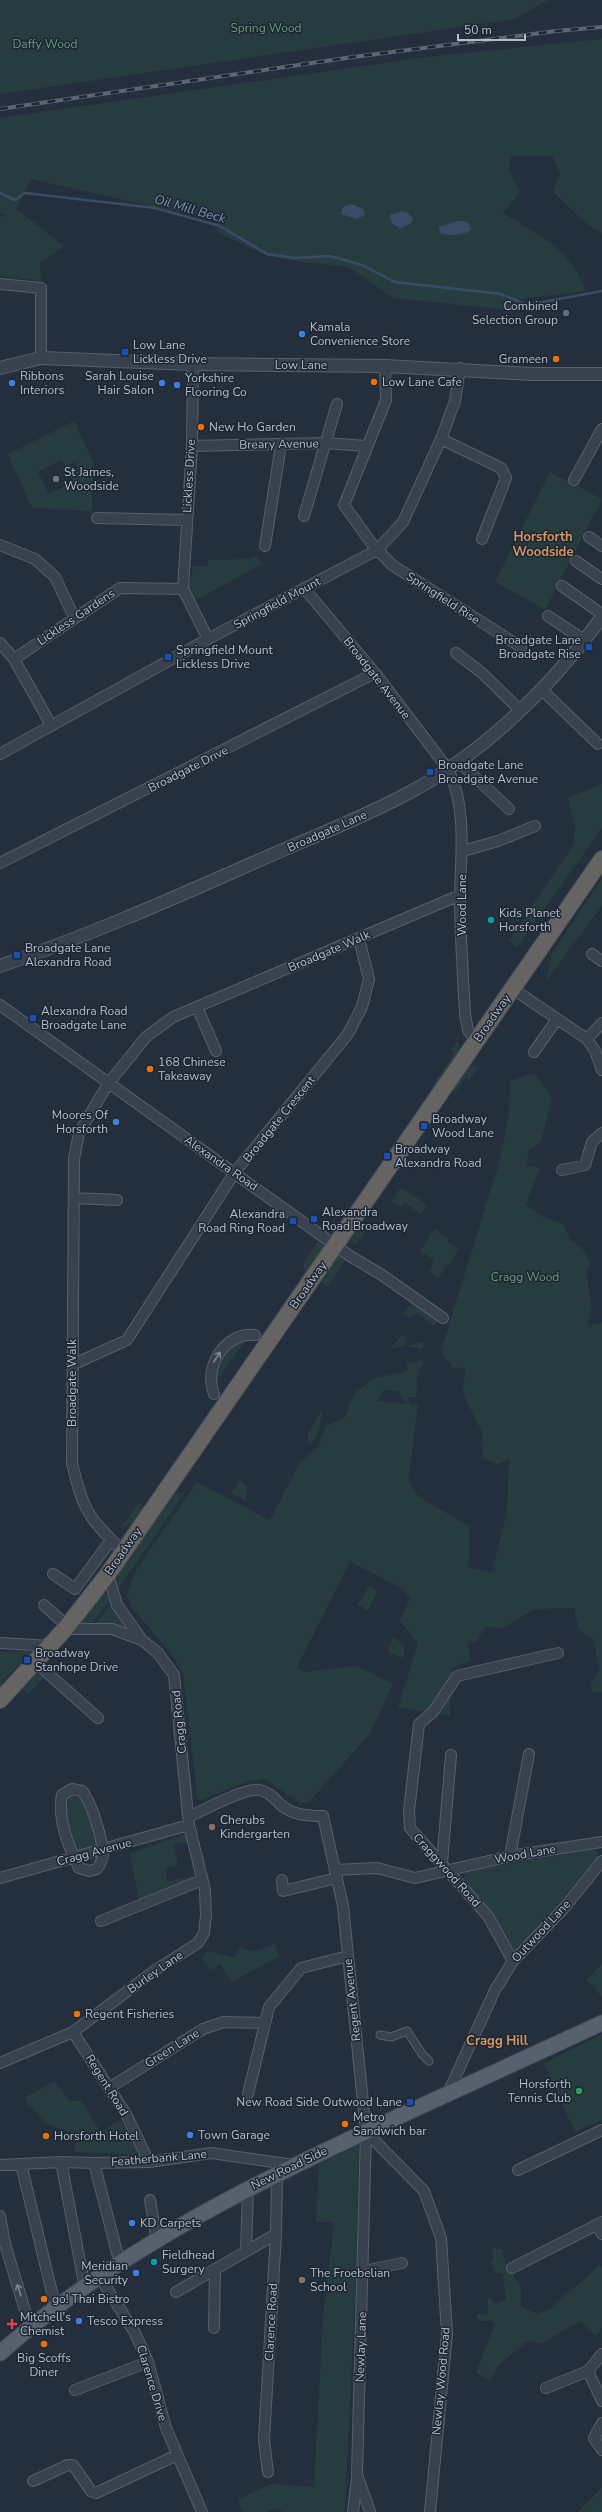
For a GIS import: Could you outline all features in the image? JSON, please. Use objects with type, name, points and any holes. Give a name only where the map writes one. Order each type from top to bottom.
[{"type":"highway","name":"Broadway","points":[[0,1700],[66,1628],[108,1574],[602,860]]},
{"type":"main road","name":"New Road Side","points":[[0,2353],[30,2327],[100,2277],[157,2241],[248,2188],[448,2093],[602,2023]]},
{"type":"street","points":[[0,284],[41,288],[41,358]]},
{"type":"street","name":"Low Lane","points":[[0,368],[41,358],[193,364],[460,368],[533,374],[602,374]]},
{"type":"street","name":"Lickless Drive","points":[[183,589],[192,446],[193,364]]},
{"type":"street","points":[[366,446],[386,400],[385,366]]},
{"type":"street","name":"Springfield Mount","points":[[0,754],[208,639],[304,588],[374,546],[403,522],[441,440],[455,401],[460,368]]},
{"type":"street","points":[[304,516],[337,404]]},
{"type":"street","points":[[574,480],[602,429]]},
{"type":"street","points":[[441,440],[501,468],[505,473],[506,478],[482,539]]},
{"type":"street","name":"Breary Avenue","points":[[192,446],[325,443],[366,446]]},
{"type":"street","points":[[265,546],[281,445]]},
{"type":"street","name":"Springfield Rise","points":[[366,446],[344,505],[374,546],[392,566],[521,647]]},
{"type":"street","points":[[97,518],[187,520]]},
{"type":"street","points":[[589,537],[602,546]]},
{"type":"street","points":[[0,545],[35,559],[55,577],[74,617]]},
{"type":"street","points":[[576,561],[602,579]]},
{"type":"street","points":[[562,586],[601,621]]},
{"type":"street","name":"Lickless Gardens","points":[[14,659],[74,617],[120,588],[183,589]]},
{"type":"street","name":"Broadgate Avenue","points":[[304,588],[375,673],[448,769]]},
{"type":"street","points":[[183,589],[208,639]]},
{"type":"street","points":[[548,616],[584,640]]},
{"type":"street","name":"Broadgate Lane","points":[[0,966],[97,932],[394,801],[459,762],[520,710],[542,690],[601,621]]},
{"type":"street","points":[[0,643],[14,659],[51,725]]},
{"type":"street","points":[[456,653],[482,672],[520,710]]},
{"type":"street","name":"Broadgate Drive","points":[[0,863],[375,673]]},
{"type":"street","points":[[542,690],[598,744]]},
{"type":"street","points":[[459,762],[509,809]]},
{"type":"street","name":"Wood Lane","points":[[448,769],[457,787],[463,851],[460,895],[465,1014],[468,1030],[476,1041]]},
{"type":"street","points":[[463,851],[498,841],[535,826]]},
{"type":"street","name":"Broadgate Walk","points":[[123,1551],[93,1523],[80,1498],[72,1463],[74,1160],[79,1133],[108,1084],[146,1037],[173,1017],[460,895]]},
{"type":"street","name":"Broadgate Crescent","points":[[72,1365],[127,1340],[235,1172],[348,1034],[362,1007],[368,979],[359,939]]},
{"type":"street","points":[[592,954],[602,961]]},
{"type":"street","points":[[513,989],[587,1039],[595,1051],[602,1070]]},
{"type":"street","name":"Alexandra Road","points":[[0,1005],[108,1084],[443,1318]]},
{"type":"street","points":[[197,1007],[216,1051]]},
{"type":"street","points":[[534,1052],[557,1019]]},
{"type":"street","points":[[587,1039],[602,1023]]},
{"type":"street","points":[[562,1170],[585,1165],[592,1142],[602,1133]]},
{"type":"street","points":[[74,1198],[117,1200]]},
{"type":"street","points":[[214,1394],[211,1386],[212,1365],[226,1345],[248,1334],[255,1334]]},
{"type":"street","points":[[75,1589],[111,1540]]},
{"type":"street","points":[[53,1574],[88,1599]]},
{"type":"street","name":"Cragg Road","points":[[108,1574],[117,1605],[142,1640],[158,1653],[174,1675],[189,1821]]},
{"type":"street","points":[[44,1605],[66,1628]]},
{"type":"street","name":"Cragg Road","points":[[66,1628],[112,1629],[142,1640]]},
{"type":"street","points":[[0,1643],[50,1646]]},
{"type":"street","name":"Craggwood Road","points":[[513,1961],[488,1916],[410,1828],[409,1811],[419,1724],[433,1712],[457,1676],[558,1653]]},
{"type":"street","points":[[35,1662],[98,1718]]},
{"type":"street","points":[[510,1856],[529,1754]]},
{"type":"street","points":[[445,1866],[451,1755]]},
{"type":"street","points":[[72,1789],[82,1791],[88,1799],[103,1850],[97,1869],[89,1871],[79,1868],[74,1857],[59,1807],[62,1795],[72,1789]]},
{"type":"street","points":[[189,1821],[248,1792],[259,1790],[271,1794],[289,1811],[301,1815],[323,1816],[336,1874]]},
{"type":"street","name":"Cragg Avenue","points":[[0,1878],[103,1850],[189,1821]]},
{"type":"street","name":"Burley Lane","points":[[0,2063],[73,2032],[154,1971],[198,1943],[204,1933],[206,1915],[205,1890],[189,1821]]},
{"type":"street","name":"Wood Lane","points":[[282,1880],[283,1891],[336,1874],[377,1868],[415,1878],[445,1866],[602,1842]]},
{"type":"street","name":"Outwood Lane","points":[[448,2093],[495,1990],[513,1961],[565,1907],[602,1861]]},
{"type":"street","name":"Regent Avenue","points":[[336,1874],[348,1956],[366,2132]]},
{"type":"street","points":[[101,1921],[202,1880]]},
{"type":"street","points":[[248,2094],[269,2007],[301,1968],[348,1956]]},
{"type":"street","name":"Green Lane","points":[[109,2088],[203,2029],[224,2022],[264,2024]]},
{"type":"street","points":[[380,2035],[391,2036],[408,2031],[422,2054],[429,2061]]},
{"type":"street","name":"Regent Road","points":[[73,2032],[126,2114],[149,2162]]},
{"type":"street","points":[[518,2170],[602,2130]]},
{"type":"street","name":"Newlay Lane","points":[[366,2132],[364,2272],[357,2474],[370,2512]]},
{"type":"street","name":"Newlay Wood Road","points":[[366,2132],[424,2191],[441,2238],[447,2334],[430,2512]]},
{"type":"street","name":"Featherbank Lane","points":[[0,2165],[61,2162],[149,2162],[211,2153],[294,2165]]},
{"type":"street","points":[[61,2162],[85,2288]]},
{"type":"street","points":[[94,2163],[120,2264]]},
{"type":"street","points":[[21,2164],[56,2309]]},
{"type":"street","name":"Clarence Road","points":[[268,2472],[264,2440],[276,2234],[277,2173]]},
{"type":"street","points":[[246,2251],[248,2188]]},
{"type":"street","points":[[150,2200],[157,2241]]},
{"type":"street","points":[[0,2216],[5,2244],[30,2327]]},
{"type":"street","points":[[512,2268],[600,2227]]},
{"type":"street","points":[[176,2292],[276,2234]]},
{"type":"street","points":[[364,2272],[402,2263]]},
{"type":"street","points":[[214,2328],[215,2269]]},
{"type":"street","name":"Clarence Drive","points":[[100,2277],[136,2333],[148,2362],[166,2428],[202,2512]]},
{"type":"street","points":[[546,2388],[588,2371],[602,2354]]},
{"type":"street","points":[[75,2390],[148,2362]]},
{"type":"street","points":[[588,2371],[602,2401]]},
{"type":"street","points":[[602,2423],[594,2438],[602,2450]]},
{"type":"street","points":[[33,2482],[73,2465],[88,2487],[96,2492],[177,2455]]},
{"type":"street","points":[[353,2512],[357,2474]]},
{"type":"green space","name":"Daffy Wood","points":[[0,0],[547,1],[515,19],[0,94]]},
{"type":"green space","points":[[602,39],[602,233],[588,225],[553,192],[560,174],[552,156],[511,156],[509,171],[520,193],[503,213],[541,236],[562,253],[579,276],[586,291],[520,299],[520,311],[393,298],[355,271],[342,266],[301,262],[265,255],[217,232],[217,221],[31,179],[16,209],[64,246],[40,263],[41,281],[0,276],[0,217],[6,215],[0,212],[0,118],[426,57]]},
{"type":"green space","points":[[74,421],[93,461],[92,511],[32,508],[8,454]],"holes":[[[62,460],[66,467],[75,462],[79,471],[70,475],[73,482],[49,494],[38,472]]]},
{"type":"green space","points":[[550,472],[602,499],[545,610],[495,582]]},
{"type":"green space","points":[[256,555],[262,564],[194,601],[189,591],[193,566],[207,566],[208,560],[249,559]]},
{"type":"green space","points":[[602,784],[602,828],[517,947],[509,940],[574,844],[575,827],[568,798]]},
{"type":"green space","points":[[602,878],[602,906],[546,981],[552,953]]},
{"type":"green space","points":[[457,1042],[459,1044],[456,1057],[439,1084],[432,1086],[454,1053],[451,1049]]},
{"type":"green space","points":[[474,1066],[478,1068],[469,1081],[465,1078],[453,1096],[453,1088],[467,1067]]},
{"type":"green space","name":"Cragg Wood","points":[[534,1073],[552,1098],[541,1142],[529,1150],[526,1165],[539,1168],[526,1205],[540,1215],[563,1224],[570,1240],[582,1248],[591,1264],[586,1271],[592,1309],[588,1325],[602,1323],[602,1692],[592,1693],[590,1684],[600,1670],[593,1638],[579,1630],[574,1608],[535,1609],[502,1629],[485,1626],[477,1642],[468,1644],[470,1661],[452,1668],[450,1716],[398,1707],[418,1643],[400,1621],[410,1599],[403,1589],[350,1562],[297,1667],[304,1672],[357,1666],[393,1684],[369,1735],[308,1803],[299,1803],[265,1779],[249,1781],[198,1801],[183,1675],[171,1653],[132,1608],[127,1595],[136,1570],[197,1482],[270,1520],[300,1462],[318,1447],[326,1426],[345,1417],[355,1393],[374,1378],[405,1372],[408,1369],[406,1363],[423,1360],[424,1364],[418,1370],[416,1397],[408,1397],[410,1404],[418,1405],[408,1481],[419,1497],[469,1526],[469,1555],[467,1567],[492,1572],[507,1513],[509,1460],[496,1464],[483,1458],[482,1432],[463,1394],[465,1369],[452,1367],[441,1351],[499,1163],[509,1114],[510,1081]],"holes":[[[384,1390],[398,1391],[406,1404],[377,1401]]]},
{"type":"green space","points":[[401,1187],[427,1205],[421,1214],[405,1203],[401,1207],[391,1201]]},
{"type":"green space","points":[[369,1225],[356,1245],[350,1241],[356,1229]]},
{"type":"green space","points":[[435,1229],[449,1239],[448,1242],[459,1250],[438,1278],[429,1272],[434,1260],[420,1251]]},
{"type":"green space","points":[[318,1241],[325,1248],[309,1270],[303,1273],[306,1268],[302,1265]]},
{"type":"green space","points":[[339,1256],[346,1260],[327,1287],[321,1281],[321,1277],[335,1257]]},
{"type":"green space","points":[[412,1303],[437,1321],[434,1326],[416,1312],[410,1318],[403,1313]]},
{"type":"green space","points":[[402,1334],[407,1338],[404,1346],[424,1342],[423,1349],[407,1346],[391,1348]]},
{"type":"green space","points":[[248,1337],[213,1386],[219,1360],[225,1355],[225,1349]]},
{"type":"green space","points":[[321,1411],[323,1412],[317,1436],[311,1444],[308,1444],[307,1435]]},
{"type":"green space","points":[[240,1481],[247,1486],[246,1501],[231,1493]]},
{"type":"green space","points":[[185,1492],[119,1588],[118,1579],[122,1567],[138,1540],[172,1494]]},
{"type":"green space","points":[[139,1502],[144,1506],[141,1514],[128,1525],[120,1528]]},
{"type":"green space","points":[[370,1585],[378,1592],[367,1611],[358,1604]]},
{"type":"green space","points":[[103,1593],[109,1595],[110,1600],[90,1625],[82,1624],[83,1618]]},
{"type":"green space","points":[[111,1604],[127,1628],[124,1630],[94,1626]]},
{"type":"green space","points":[[393,1637],[405,1646],[403,1658],[388,1652]]},
{"type":"green space","points":[[29,1651],[31,1654],[29,1658],[27,1656],[1,1683],[3,1688],[0,1690],[0,1652]]},
{"type":"green space","points":[[36,1674],[44,1678],[28,1694],[22,1688]]},
{"type":"green space","points":[[73,1793],[80,1794],[85,1801],[99,1847],[76,1852],[62,1807],[65,1798]]},
{"type":"green space","points":[[186,1834],[188,1842],[174,1844],[178,1865],[165,1868],[167,1881],[194,1877],[194,1881],[139,1900],[130,1853]]},
{"type":"green space","points":[[596,1849],[598,1858],[561,1902],[514,1950],[493,1912],[464,1879],[465,1871]]},
{"type":"green space","points":[[275,1944],[279,1956],[232,1982],[220,1964],[211,1970],[201,1958],[209,1951],[235,1958],[239,1947],[252,1952]]},
{"type":"green space","points":[[602,1964],[602,1997],[586,1980]]},
{"type":"green space","name":"Horsforth Tennis Club","points":[[602,2034],[602,2120],[575,2132],[544,2063]]},
{"type":"green space","points":[[54,2081],[70,2101],[81,2101],[101,2132],[120,2120],[139,2150],[137,2155],[75,2152],[76,2135],[46,2124],[24,2098]]},
{"type":"green space","points":[[359,2145],[356,2274],[345,2512],[283,2512],[277,2508],[266,2512],[242,2512],[238,2500],[270,2484],[314,2487],[323,2319],[334,2222],[316,2222],[319,2164]]},
{"type":"green space","points":[[494,2248],[502,2250],[506,2266],[521,2287],[521,2307],[538,2314],[551,2308],[600,2265],[602,2268],[602,2327],[596,2336],[580,2321],[543,2343],[527,2341],[497,2367],[491,2382],[476,2372],[495,2325],[492,2321],[479,2321],[476,2315],[488,2314],[488,2299],[491,2298],[493,2303],[500,2303],[506,2298],[502,2274],[495,2273],[491,2263],[494,2258],[492,2250]]},
{"type":"green space","points":[[602,2487],[602,2512],[578,2512]]},
{"type":"water","points":[[351,204],[363,209],[365,215],[357,219],[341,214],[343,207]]},
{"type":"water","points":[[402,211],[408,213],[413,218],[411,223],[401,228],[392,224],[390,215]]},
{"type":"water","points":[[458,221],[467,222],[472,229],[457,235],[440,233],[439,227]]},
{"type":"waterway","name":"Oil Mill Beck","points":[[0,193],[15,200],[25,193],[155,208],[220,226],[267,254],[295,258],[330,256],[362,265],[395,282],[501,294],[527,305],[602,291]]},
{"type":"railway","points":[[0,109],[353,57],[556,31],[602,27]]},
{"type":"place","name":"Combined Selection Group","points":[[566,313]]},
{"type":"place","name":"Kamala Convenience Store","points":[[302,334]]},
{"type":"place","name":"Low Lane Lickless Drive","points":[[125,352]]},
{"type":"place","name":"Grameen","points":[[556,359]]},
{"type":"place","name":"Low Lane Cafe","points":[[374,382]]},
{"type":"place","name":"Ribbons Interiors","points":[[12,383]]},
{"type":"place","name":"Sarah Louise Hair Salon","points":[[162,383]]},
{"type":"place","name":"Yorkshire Flooring Co","points":[[177,385]]},
{"type":"place","name":"New Ho Garden","points":[[201,427]]},
{"type":"place","name":"St James, Woodside","points":[[56,479]]},
{"type":"place","name":"Broadgate Lane Broadgate Rise","points":[[589,647]]},
{"type":"place","name":"Springfield Mount Lickless Drive","points":[[168,657]]},
{"type":"place","name":"Broadgate Lane Broadgate Avenue","points":[[430,772]]},
{"type":"place","name":"Kids Planet Horsforth","points":[[491,920]]},
{"type":"place","name":"Broadgate Lane Alexandra Road","points":[[17,955]]},
{"type":"place","name":"Alexandra Road Broadgate Lane","points":[[33,1018]]},
{"type":"place","name":"168 Chinese Takeaway","points":[[150,1069]]},
{"type":"place","name":"Moores Of Horsforth","points":[[116,1122]]},
{"type":"place","name":"Broadway Wood Lane","points":[[424,1126]]},
{"type":"place","name":"Broadway Alexandra Road","points":[[387,1156]]},
{"type":"place","name":"Alexandra Road Broadway","points":[[314,1219]]},
{"type":"place","name":"Alexandra Road Ring Road","points":[[293,1221]]},
{"type":"place","name":"Broadway Stanhope Drive","points":[[27,1660]]},
{"type":"place","name":"Cherubs Kindergarten","points":[[212,1827]]},
{"type":"place","name":"Regent Fisheries","points":[[77,2014]]},
{"type":"place","name":"Horsforth Tennis Club","points":[[579,2091]]},
{"type":"place","name":"New Road Side Outwood Lane","points":[[410,2102]]},
{"type":"place","name":"Metro Sandwich bar","points":[[345,2124]]},
{"type":"place","name":"Town Garage","points":[[190,2135]]},
{"type":"place","name":"Horsforth Hotel","points":[[46,2136]]},
{"type":"place","name":"KD Carpets","points":[[132,2223]]},
{"type":"place","name":"Fieldhead Surgery","points":[[154,2262]]},
{"type":"place","name":"Meridian Security","points":[[136,2273]]},
{"type":"place","name":"The Froebelian School","points":[[302,2280]]},
{"type":"place","name":"go! Thai Bistro","points":[[44,2299]]},
{"type":"place","name":"Tesco Express","points":[[79,2321]]},
{"type":"place","name":"Mitchell's Chemist","points":[[12,2324]]},
{"type":"place","name":"Big Scoffs Diner","points":[[44,2344]]},
{"type":"district","name":"Horsforth Woodside","points":[[543,544]]},
{"type":"district","name":"Cragg Hill","points":[[497,2041]]},
{"type":"park label","name":"Spring Wood","points":[[266,28]]}]
